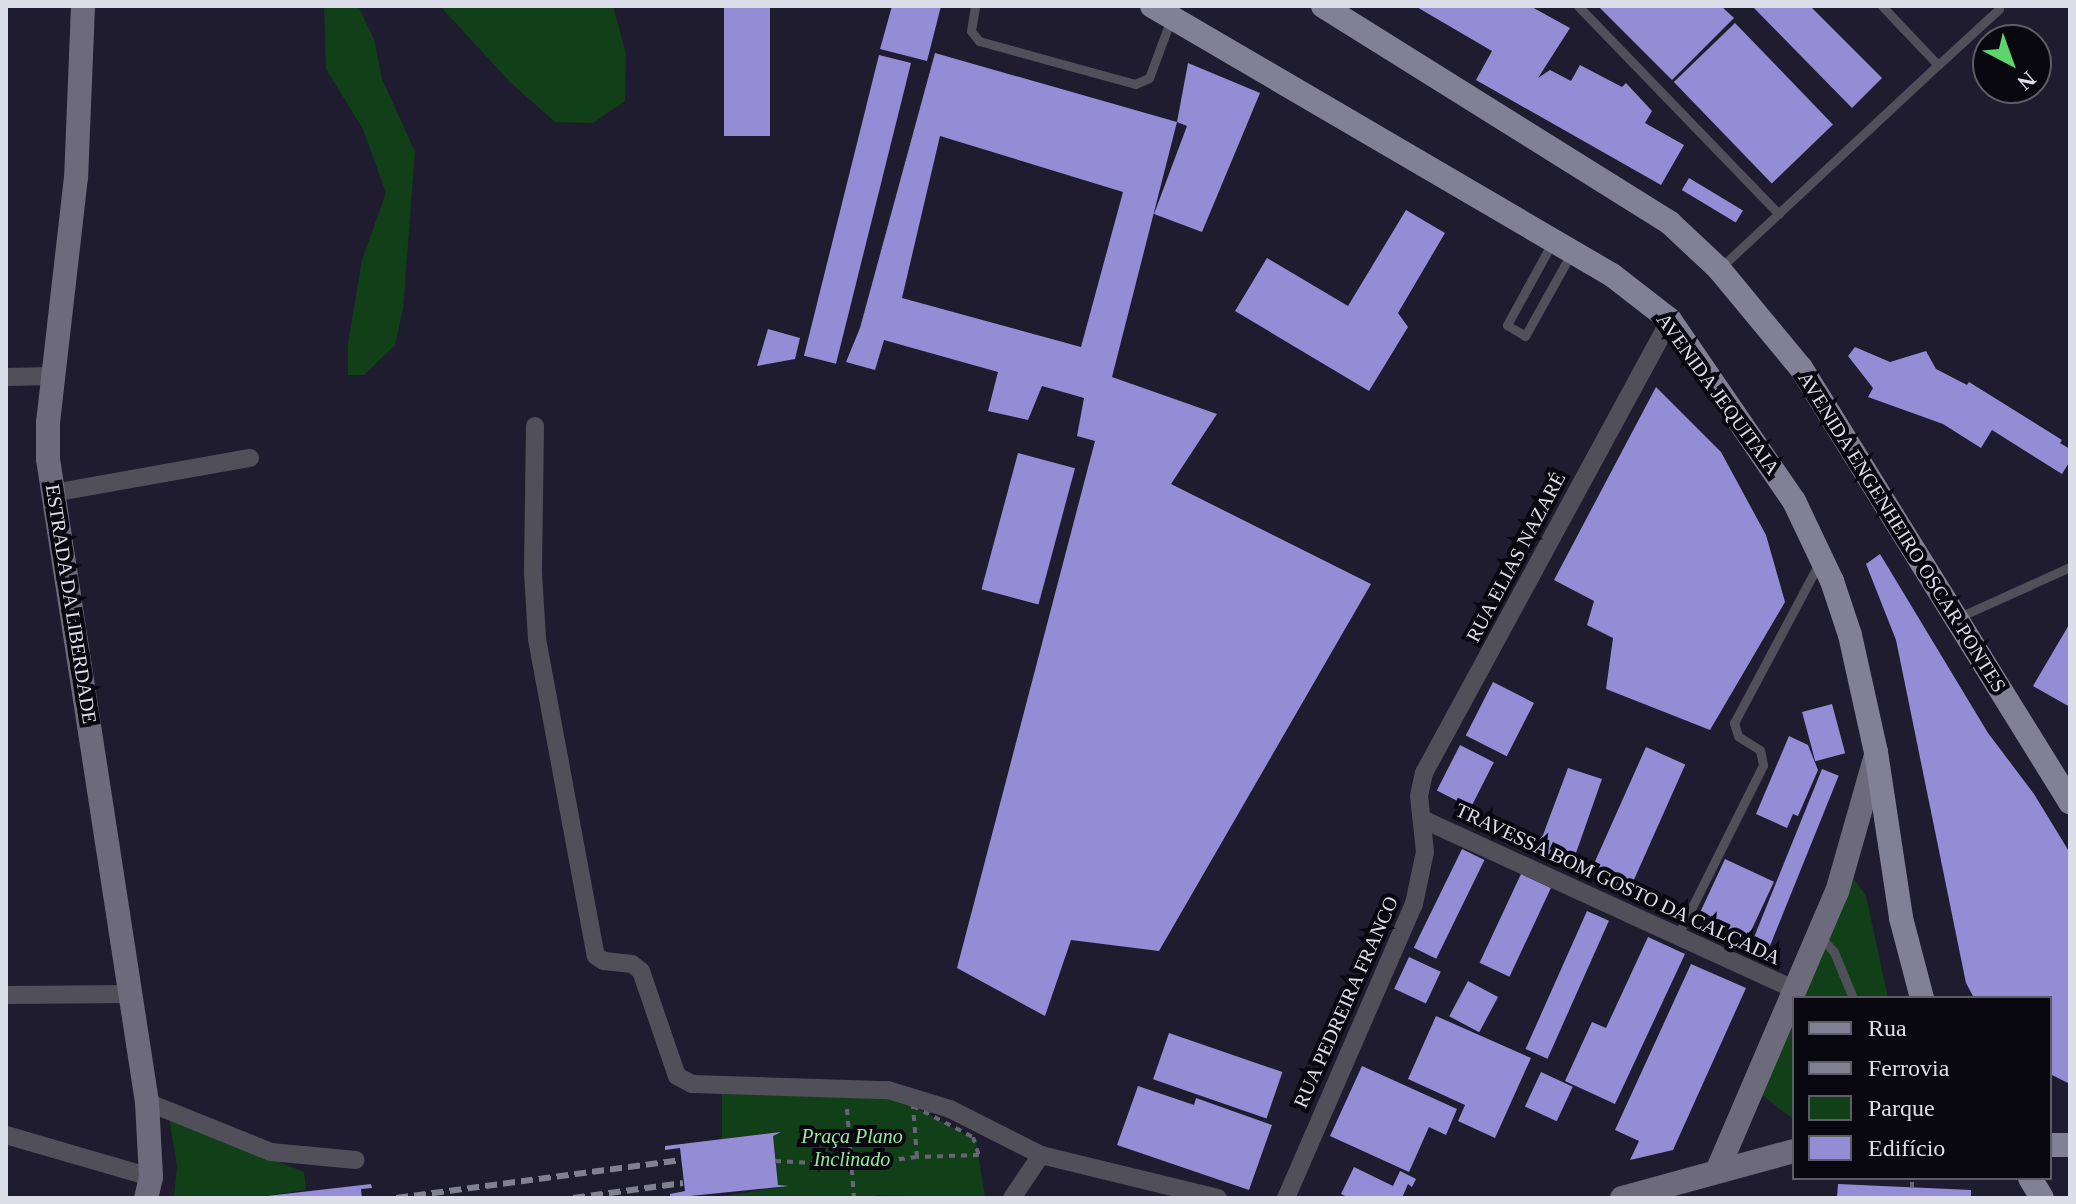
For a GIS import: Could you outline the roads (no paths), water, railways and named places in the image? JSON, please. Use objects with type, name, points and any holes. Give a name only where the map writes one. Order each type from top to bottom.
[{"type":"main road","name":"ESTRADA DA LIBERDADE","points":[[83,6],[76,177],[48,422],[53,493],[147,1102],[148,1188]]},
{"type":"main road","name":"AVENIDA ENGENHEIRO OSCAR PONTES","points":[[1323,6],[1670,223],[1719,269],[1801,368],[2070,802]]},
{"type":"main road","name":"AVENIDA JEQUITAIA","points":[[1162,13],[1563,246],[1644,297],[1670,320],[1794,501],[1821,558],[1850,635],[1876,752],[1901,918],[1921,996]]},
{"type":"main road","points":[[1793,996],[1820,936],[1858,826],[1876,752]]},
{"type":"main road","points":[[1718,1169],[1792,999]]},
{"type":"main road","points":[[1622,1198],[1718,1169],[1792,1151]]},
{"type":"main road","points":[[2031,1180],[2042,1198]]},
{"type":"street","name":"RUA ELIAS NAZARÉ","points":[[1422,819],[1419,796],[1424,773],[1670,320]]},
{"type":"street","points":[[6,377],[54,376]]},
{"type":"street","points":[[535,426],[533,573],[537,639],[596,956],[604,961],[638,966],[671,1067],[684,1081],[692,1084],[888,1090],[926,1101],[1041,1155],[1218,1198]]},
{"type":"street","points":[[53,493],[250,458]]},
{"type":"street","name":"TRAVESSA BOM GOSTO DA CALÇADA","points":[[1422,819],[1796,990]]},
{"type":"street","name":"RUA PEDREIRA FRANCO","points":[[1286,1198],[1414,904],[1425,852],[1422,819]]},
{"type":"street","points":[[6,995],[132,994]]},
{"type":"street","points":[[147,1102],[271,1152],[356,1160]]},
{"type":"street","points":[[6,1135],[148,1188]]},
{"type":"street","points":[[1012,1198],[1041,1155]]},
{"type":"lane","points":[[975,6],[971,31],[979,41],[1135,84],[1149,78],[1162,13]]},
{"type":"lane","points":[[1578,6],[1779,214]]},
{"type":"lane","points":[[1882,6],[1938,65]]},
{"type":"lane","points":[[1719,269],[1999,9]]},
{"type":"lane","points":[[1563,246],[1525,336],[1507,325],[1563,246]]},
{"type":"lane","points":[[1678,935],[1763,765],[1764,757],[1760,750],[1738,736],[1734,723],[1821,558]]},
{"type":"lane","points":[[1954,619],[2070,567]]},
{"type":"lane","points":[[1820,936],[1834,952],[1852,996]]},
{"type":"railway","points":[[396,1198],[681,1160]]},
{"type":"railway","points":[[573,1198],[683,1183]]},
{"type":"park label","name":"Praça Plano Inclinado","points":[[852,1148]]}]
